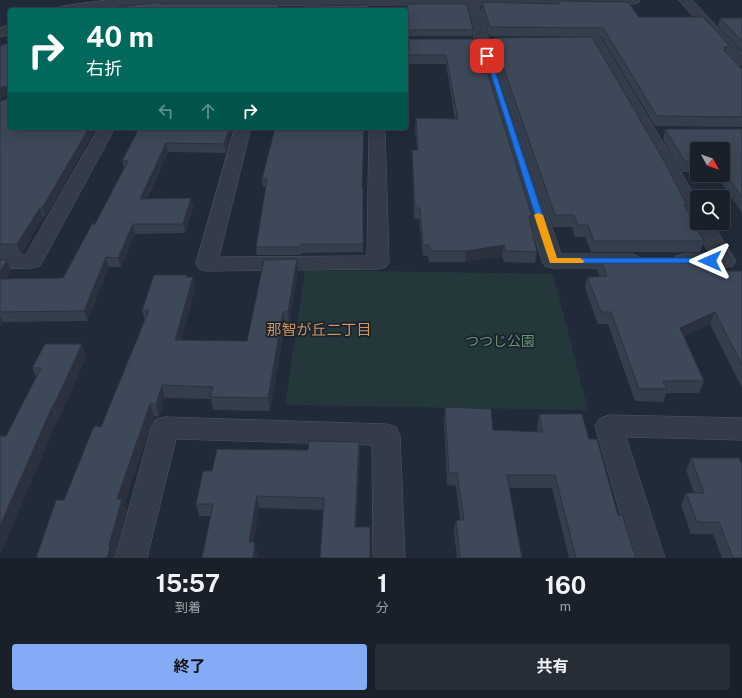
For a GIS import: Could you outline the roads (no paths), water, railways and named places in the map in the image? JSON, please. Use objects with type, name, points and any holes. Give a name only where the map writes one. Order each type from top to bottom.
[{"type":"street","points":[[77,8],[118,2],[634,0]]},
{"type":"street","points":[[685,0],[742,62]]},
{"type":"street","points":[[471,1],[553,261],[725,261],[706,230]]},
{"type":"street","points":[[550,41],[595,41],[690,203]]},
{"type":"street","points":[[0,262],[32,261],[106,130]]},
{"type":"street","points":[[242,130],[207,264],[378,262],[377,130]]},
{"type":"street","points":[[648,133],[671,133]]},
{"type":"street","points":[[649,558],[609,426],[742,429]]},
{"type":"street","points":[[131,558],[164,428],[386,435],[389,558]]},
{"type":"district","name":"那智が丘二丁目","points":[[319,329]]},
{"type":"park label","name":"つつじ公園","points":[[500,341]]}]
